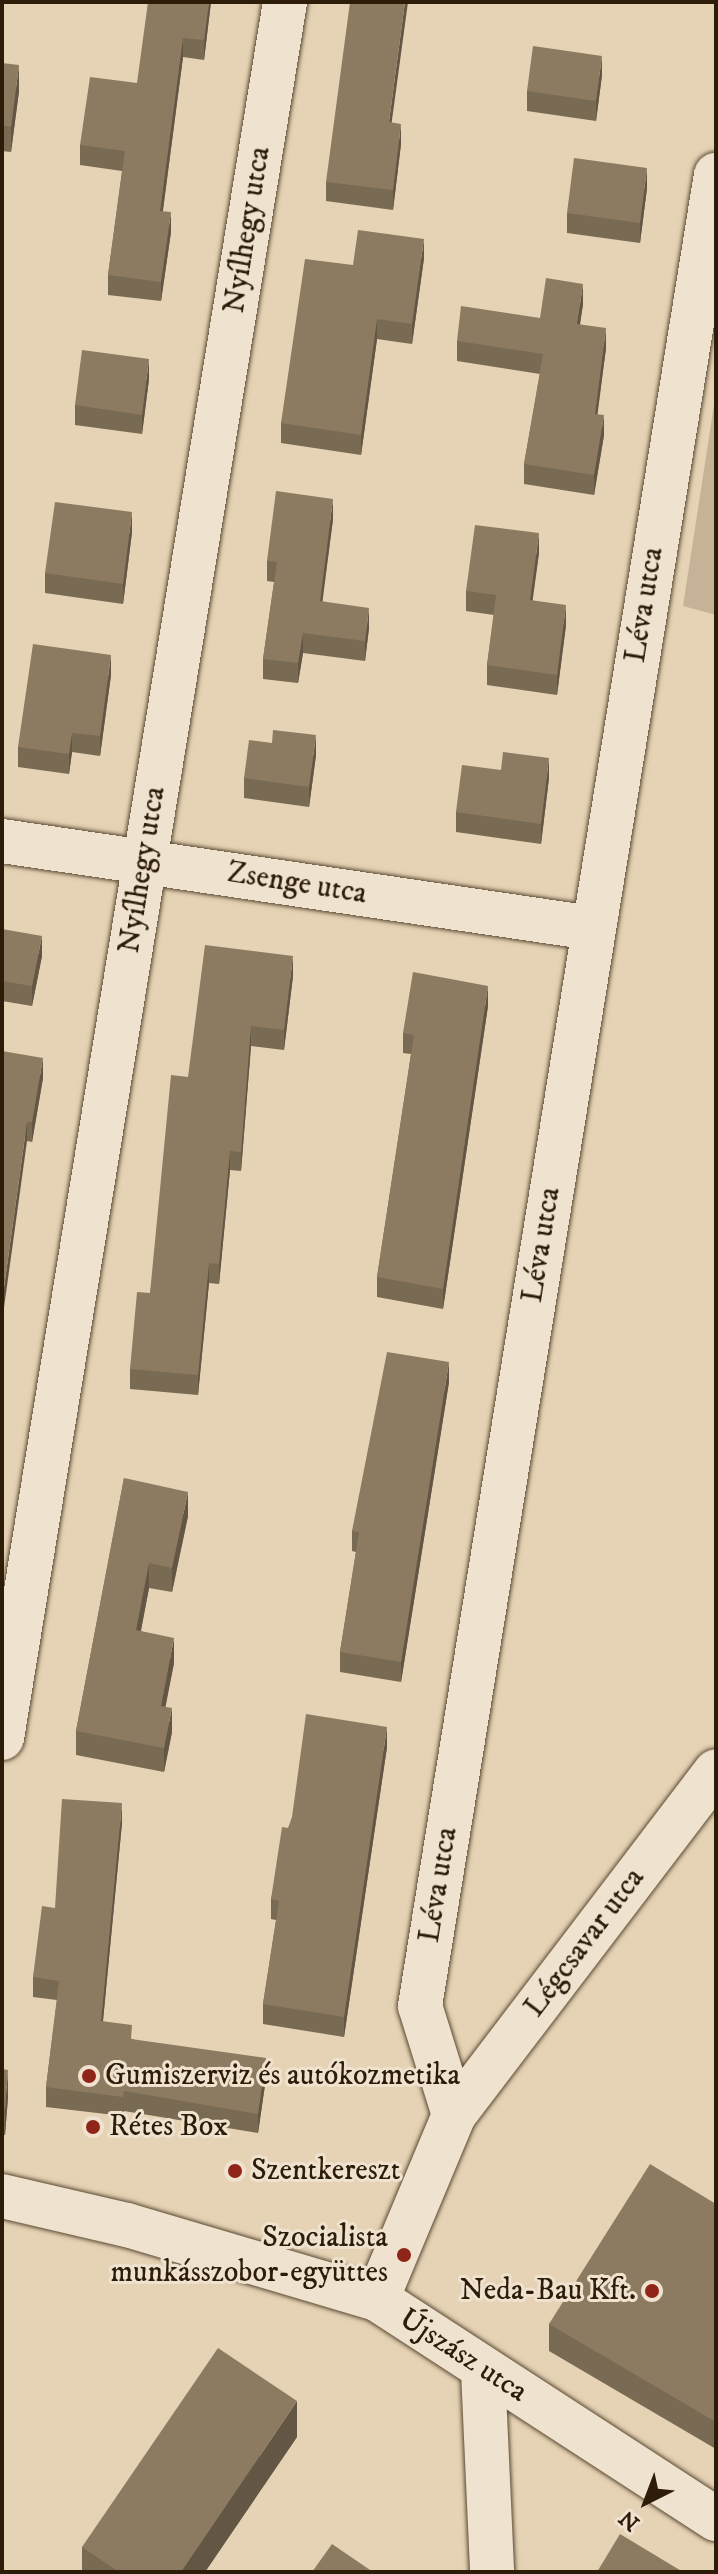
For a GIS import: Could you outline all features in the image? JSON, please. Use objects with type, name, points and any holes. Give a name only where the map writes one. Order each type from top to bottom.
[{"type":"street","name":"Nyílhegy utca","points":[[2,1738],[285,2]]},
{"type":"street","name":"Léva utca","points":[[454,2115],[420,2006],[716,175]]},
{"type":"street","name":"Zsenge utca","points":[[2,841],[592,928]]},
{"type":"street","name":"Légcsavar utca","points":[[454,2115],[716,1771]]},
{"type":"street","points":[[377,2299],[454,2115]]},
{"type":"street","name":"Újszász utca","points":[[2,2196],[127,2225],[377,2299],[483,2371],[716,2519]]},
{"type":"street","points":[[483,2371],[492,2572]]},
{"type":"shaded area","points":[[716,392],[716,615],[683,606]]},
{"type":"building","points":[[148,2],[209,2],[204,40],[183,38],[160,211],[171,212],[161,282],[108,275],[125,151],[80,145],[90,77],[137,83]]},
{"type":"building","points":[[350,2],[405,2],[389,122],[401,124],[393,190],[326,182]]},
{"type":"building","points":[[533,46],[602,56],[596,101],[527,91]]},
{"type":"building","points":[[2,63],[19,65],[11,127],[2,125]]},
{"type":"building","points":[[574,158],[647,168],[640,223],[567,213]]},
{"type":"building","points":[[358,230],[424,239],[412,324],[377,319],[361,435],[281,423],[305,259],[353,265]]},
{"type":"building","points":[[546,278],[583,284],[577,324],[606,328],[595,414],[604,415],[594,475],[524,464],[543,354],[457,341],[461,306],[540,318]]},
{"type":"building","points":[[82,350],[149,359],[142,415],[75,405]]},
{"type":"building","points":[[276,491],[333,499],[320,601],[369,608],[365,641],[303,633],[298,663],[263,659],[277,562],[267,561]]},
{"type":"building","points":[[55,502],[132,512],[123,584],[45,573]]},
{"type":"building","points":[[475,525],[539,533],[530,600],[566,605],[557,675],[487,665],[496,595],[466,591]]},
{"type":"building","points":[[33,644],[111,655],[100,736],[72,733],[69,754],[18,747]]},
{"type":"building","points":[[273,730],[316,735],[309,787],[244,778],[249,740],[272,743]]},
{"type":"building","points":[[503,752],[549,758],[541,824],[456,812],[462,765],[501,770]]},
{"type":"building","points":[[2,929],[42,936],[32,986],[2,981]]},
{"type":"building","points":[[205,945],[293,956],[284,1030],[251,1026],[241,1152],[230,1151],[219,1264],[209,1263],[198,1375],[130,1369],[137,1292],[150,1293],[171,1075],[188,1077]]},
{"type":"building","points":[[413,972],[488,986],[443,1289],[377,1277],[414,1035],[403,1033]]},
{"type":"building","points":[[2,1051],[43,1058],[32,1122],[27,1122],[2,1302]]},
{"type":"building","points":[[387,1352],[449,1362],[401,1662],[340,1652],[359,1532],[352,1531]]},
{"type":"building","points":[[124,1478],[188,1492],[172,1568],[149,1563],[136,1630],[174,1638],[161,1706],[172,1708],[164,1748],[76,1731]]},
{"type":"building","points":[[306,1714],[387,1727],[344,2017],[263,2004],[279,1901],[271,1899],[282,1827],[288,1828],[292,1817]]},
{"type":"building","points":[[62,1799],[122,1803],[101,2021],[132,2025],[131,2039],[266,2058],[258,2114],[124,2091],[123,2097],[46,2087],[59,1981],[33,1977],[42,1906],[55,1908]]},
{"type":"building","points":[[2,2069],[8,2070],[5,2109],[2,2108]]},
{"type":"building","name":"Neda-Bau Kft.","points":[[650,2164],[716,2204],[716,2422],[549,2324]]},
{"type":"building","points":[[218,2348],[297,2401],[181,2572],[119,2572],[82,2547]]},
{"type":"building","points":[[620,2534],[683,2572],[597,2572]]},
{"type":"building","points":[[332,2544],[373,2572],[312,2572]]},
{"type":"place","name":"Gumiszerviz és autókozmetika","points":[[89,2076]]},
{"type":"place","name":"Rétes Box","points":[[93,2127]]},
{"type":"place","name":"Szentkereszt","points":[[235,2171]]},
{"type":"place","name":"Szocialista munkásszobor-együttes","points":[[404,2255]]},
{"type":"place","name":"Neda-Bau Kft.","points":[[652,2291]]}]
